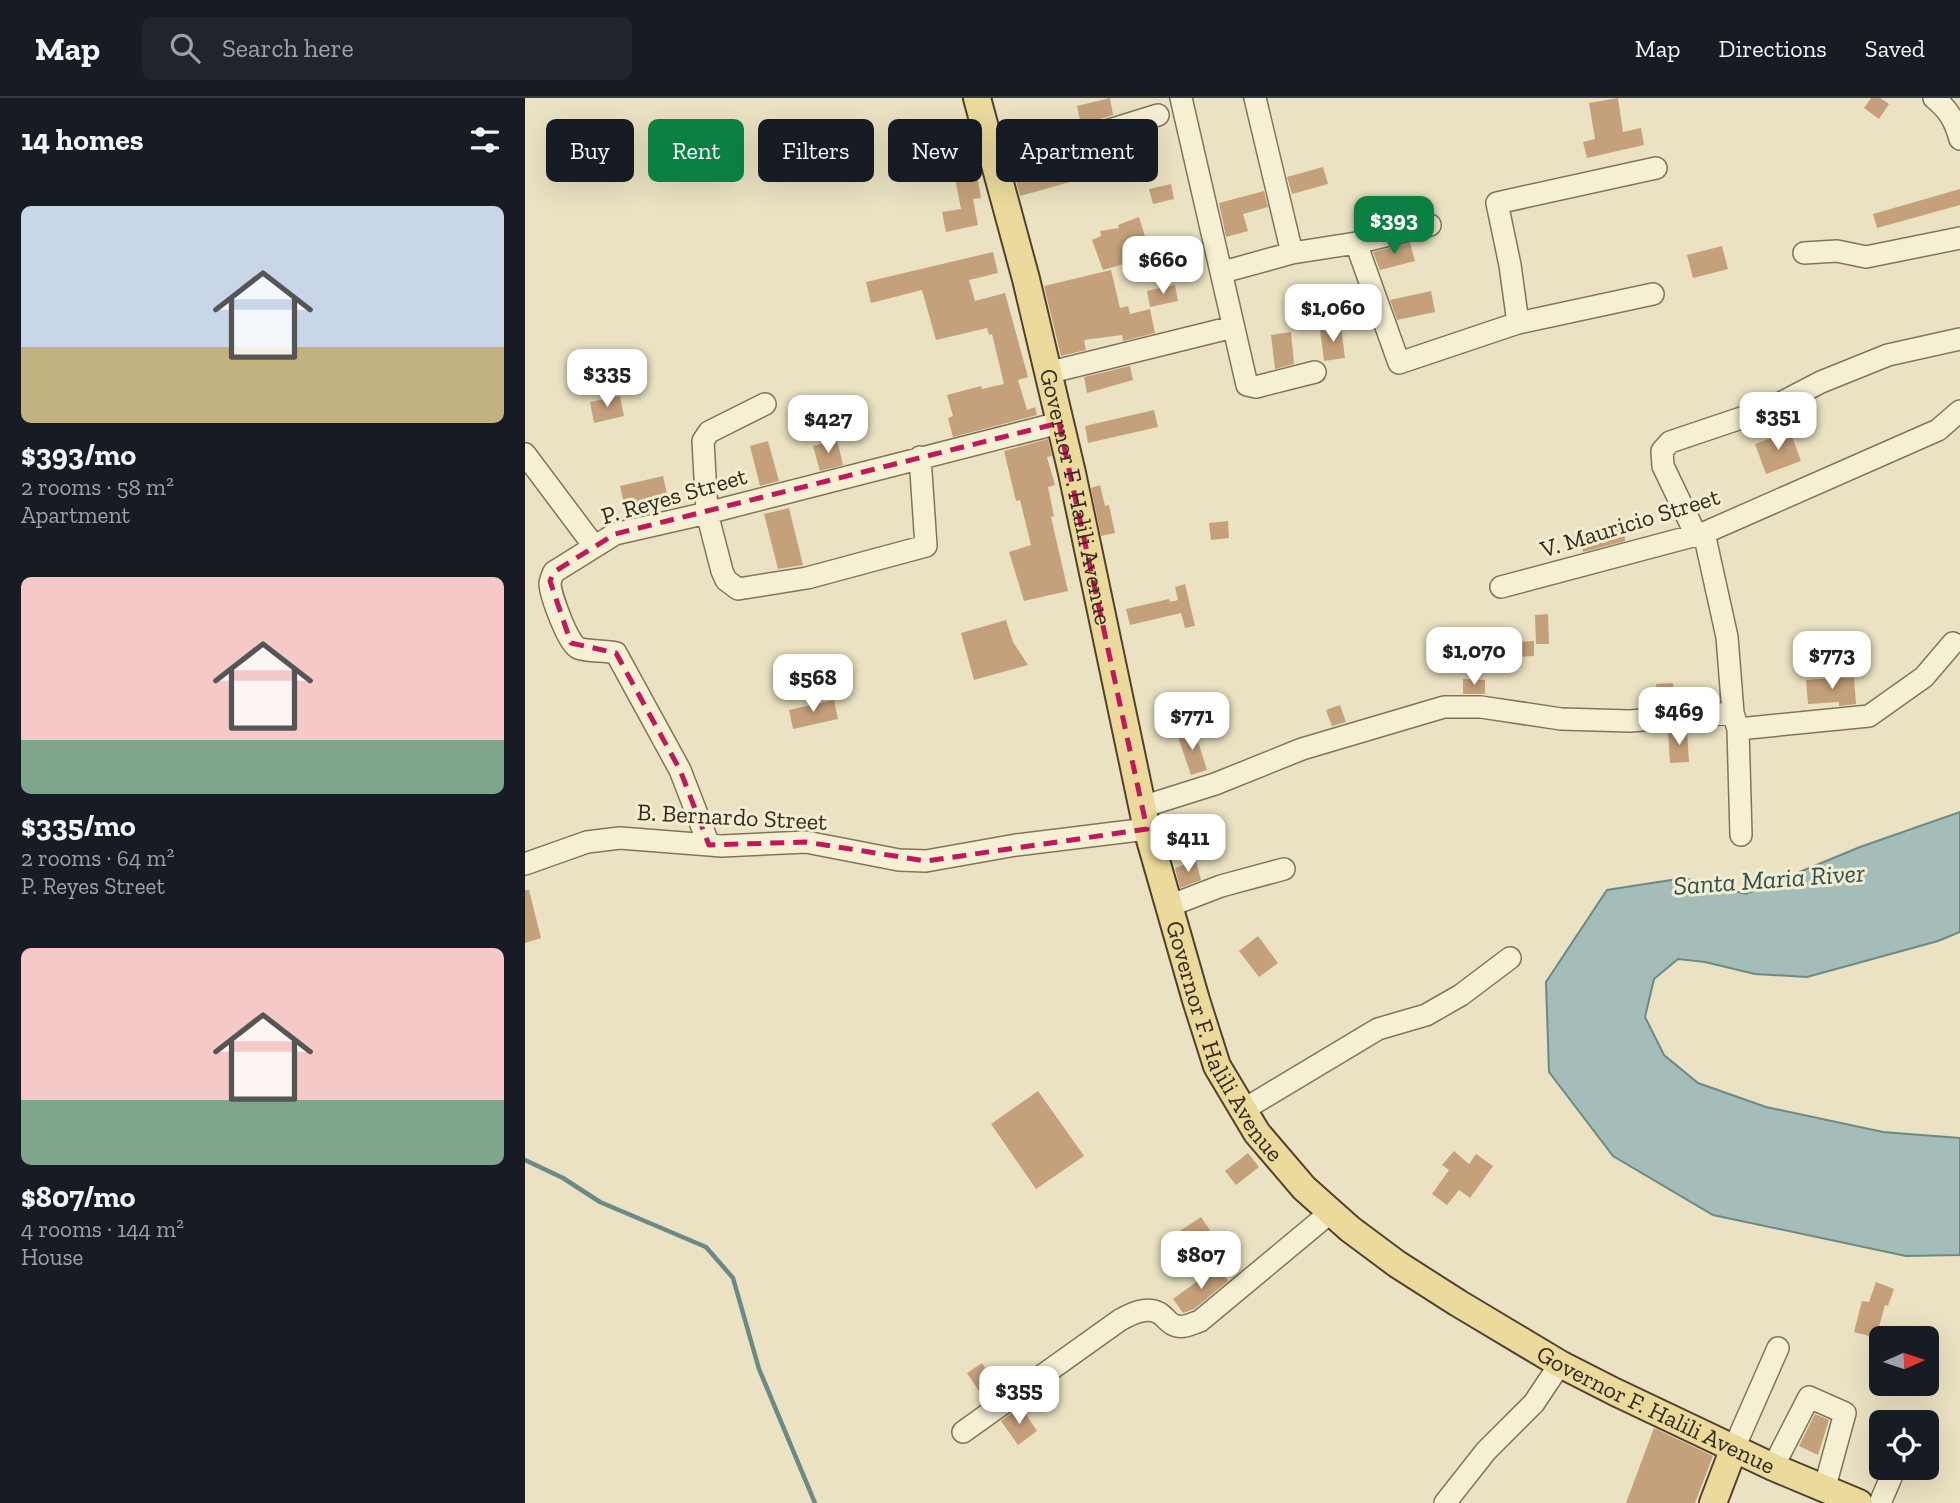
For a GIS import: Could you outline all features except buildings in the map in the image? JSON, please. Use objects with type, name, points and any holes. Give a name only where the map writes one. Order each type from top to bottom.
[{"type":"main road","name":"Governor F. Halili Avenue","points":[[977,98],[1026,279],[1072,473],[1145,818],[1217,1066],[1257,1133],[1287,1169],[1331,1212],[1407,1270],[1560,1364],[1773,1467],[1859,1503]]},
{"type":"main road","points":[[1713,1503],[1734,1448]]},
{"type":"street","points":[[1181,98],[1247,385],[1256,387],[1315,372]]},
{"type":"street","points":[[1255,98],[1292,253]]},
{"type":"street","points":[[1937,99],[1955,121],[1960,139]]},
{"type":"street","points":[[994,161],[1074,141],[1158,115]]},
{"type":"street","points":[[1518,323],[1497,203],[1656,168]]},
{"type":"street","points":[[1223,272],[1292,253],[1356,243],[1430,225]]},
{"type":"street","points":[[1804,253],[1837,251],[1866,257],[1960,238]]},
{"type":"street","points":[[1356,243],[1399,363],[1518,323],[1653,294]]},
{"type":"street","points":[[1048,373],[1233,327]]},
{"type":"street","points":[[1741,835],[1727,636],[1700,534],[1663,466],[1662,451],[1671,442],[1771,408],[1821,382],[1888,355],[1960,339]]},
{"type":"street","points":[[765,404],[709,432],[703,441],[707,513],[722,571],[726,580],[738,589],[807,578],[926,546],[920,457]]},
{"type":"street","name":"V. Mauricio Street","points":[[1501,587],[1700,534],[1938,430],[1960,411]]},
{"type":"street","name":"P. Reyes Street","points":[[709,845],[680,770],[616,653],[579,649],[571,643],[552,593],[550,581],[554,572],[615,534],[1059,423]]},
{"type":"street","points":[[525,454],[594,546]]},
{"type":"street","name":"B. Bernardo Street","points":[[525,864],[587,842],[620,838],[647,838],[709,845],[806,842],[899,860],[926,861],[1145,818],[1215,784],[1302,749],[1444,707],[1481,707],[1561,719],[1630,721],[1735,721],[1869,716],[1924,677],[1953,643]]},
{"type":"street","points":[[1169,906],[1221,886],[1284,869]]},
{"type":"street","points":[[1243,1110],[1378,1029],[1426,1015],[1449,1002],[1510,958]]},
{"type":"street","points":[[963,1432],[1135,1312],[1158,1313],[1177,1326],[1200,1321],[1331,1212]]},
{"type":"street","points":[[1734,1448],[1778,1348]]},
{"type":"street","points":[[1445,1503],[1486,1451],[1534,1403],[1560,1364]]},
{"type":"street","points":[[1773,1467],[1809,1397],[1845,1413],[1824,1490]]},
{"type":"street","points":[[1880,1503],[1890,1480]]},
{"type":"highlighted area","points":[[1059,423],[1147,829],[926,861],[806,842],[709,845],[680,770],[616,653],[571,643],[550,581],[554,572],[615,534]]},
{"type":"water","points":[[1960,812],[1960,932],[1938,941],[1807,977],[1755,974],[1705,962],[1678,959],[1654,979],[1645,1017],[1664,1055],[1698,1083],[1766,1107],[1883,1132],[1960,1138],[1960,1255],[1906,1256],[1713,1215],[1613,1156],[1549,1072],[1546,982],[1607,890],[1684,878],[1746,894],[1860,847]]},
{"type":"waterway","points":[[525,1160],[563,1178],[600,1202],[706,1247],[733,1278],[759,1369],[815,1503]]},
{"type":"water label","name":"Santa Maria River","points":[[1769,879]]}]
